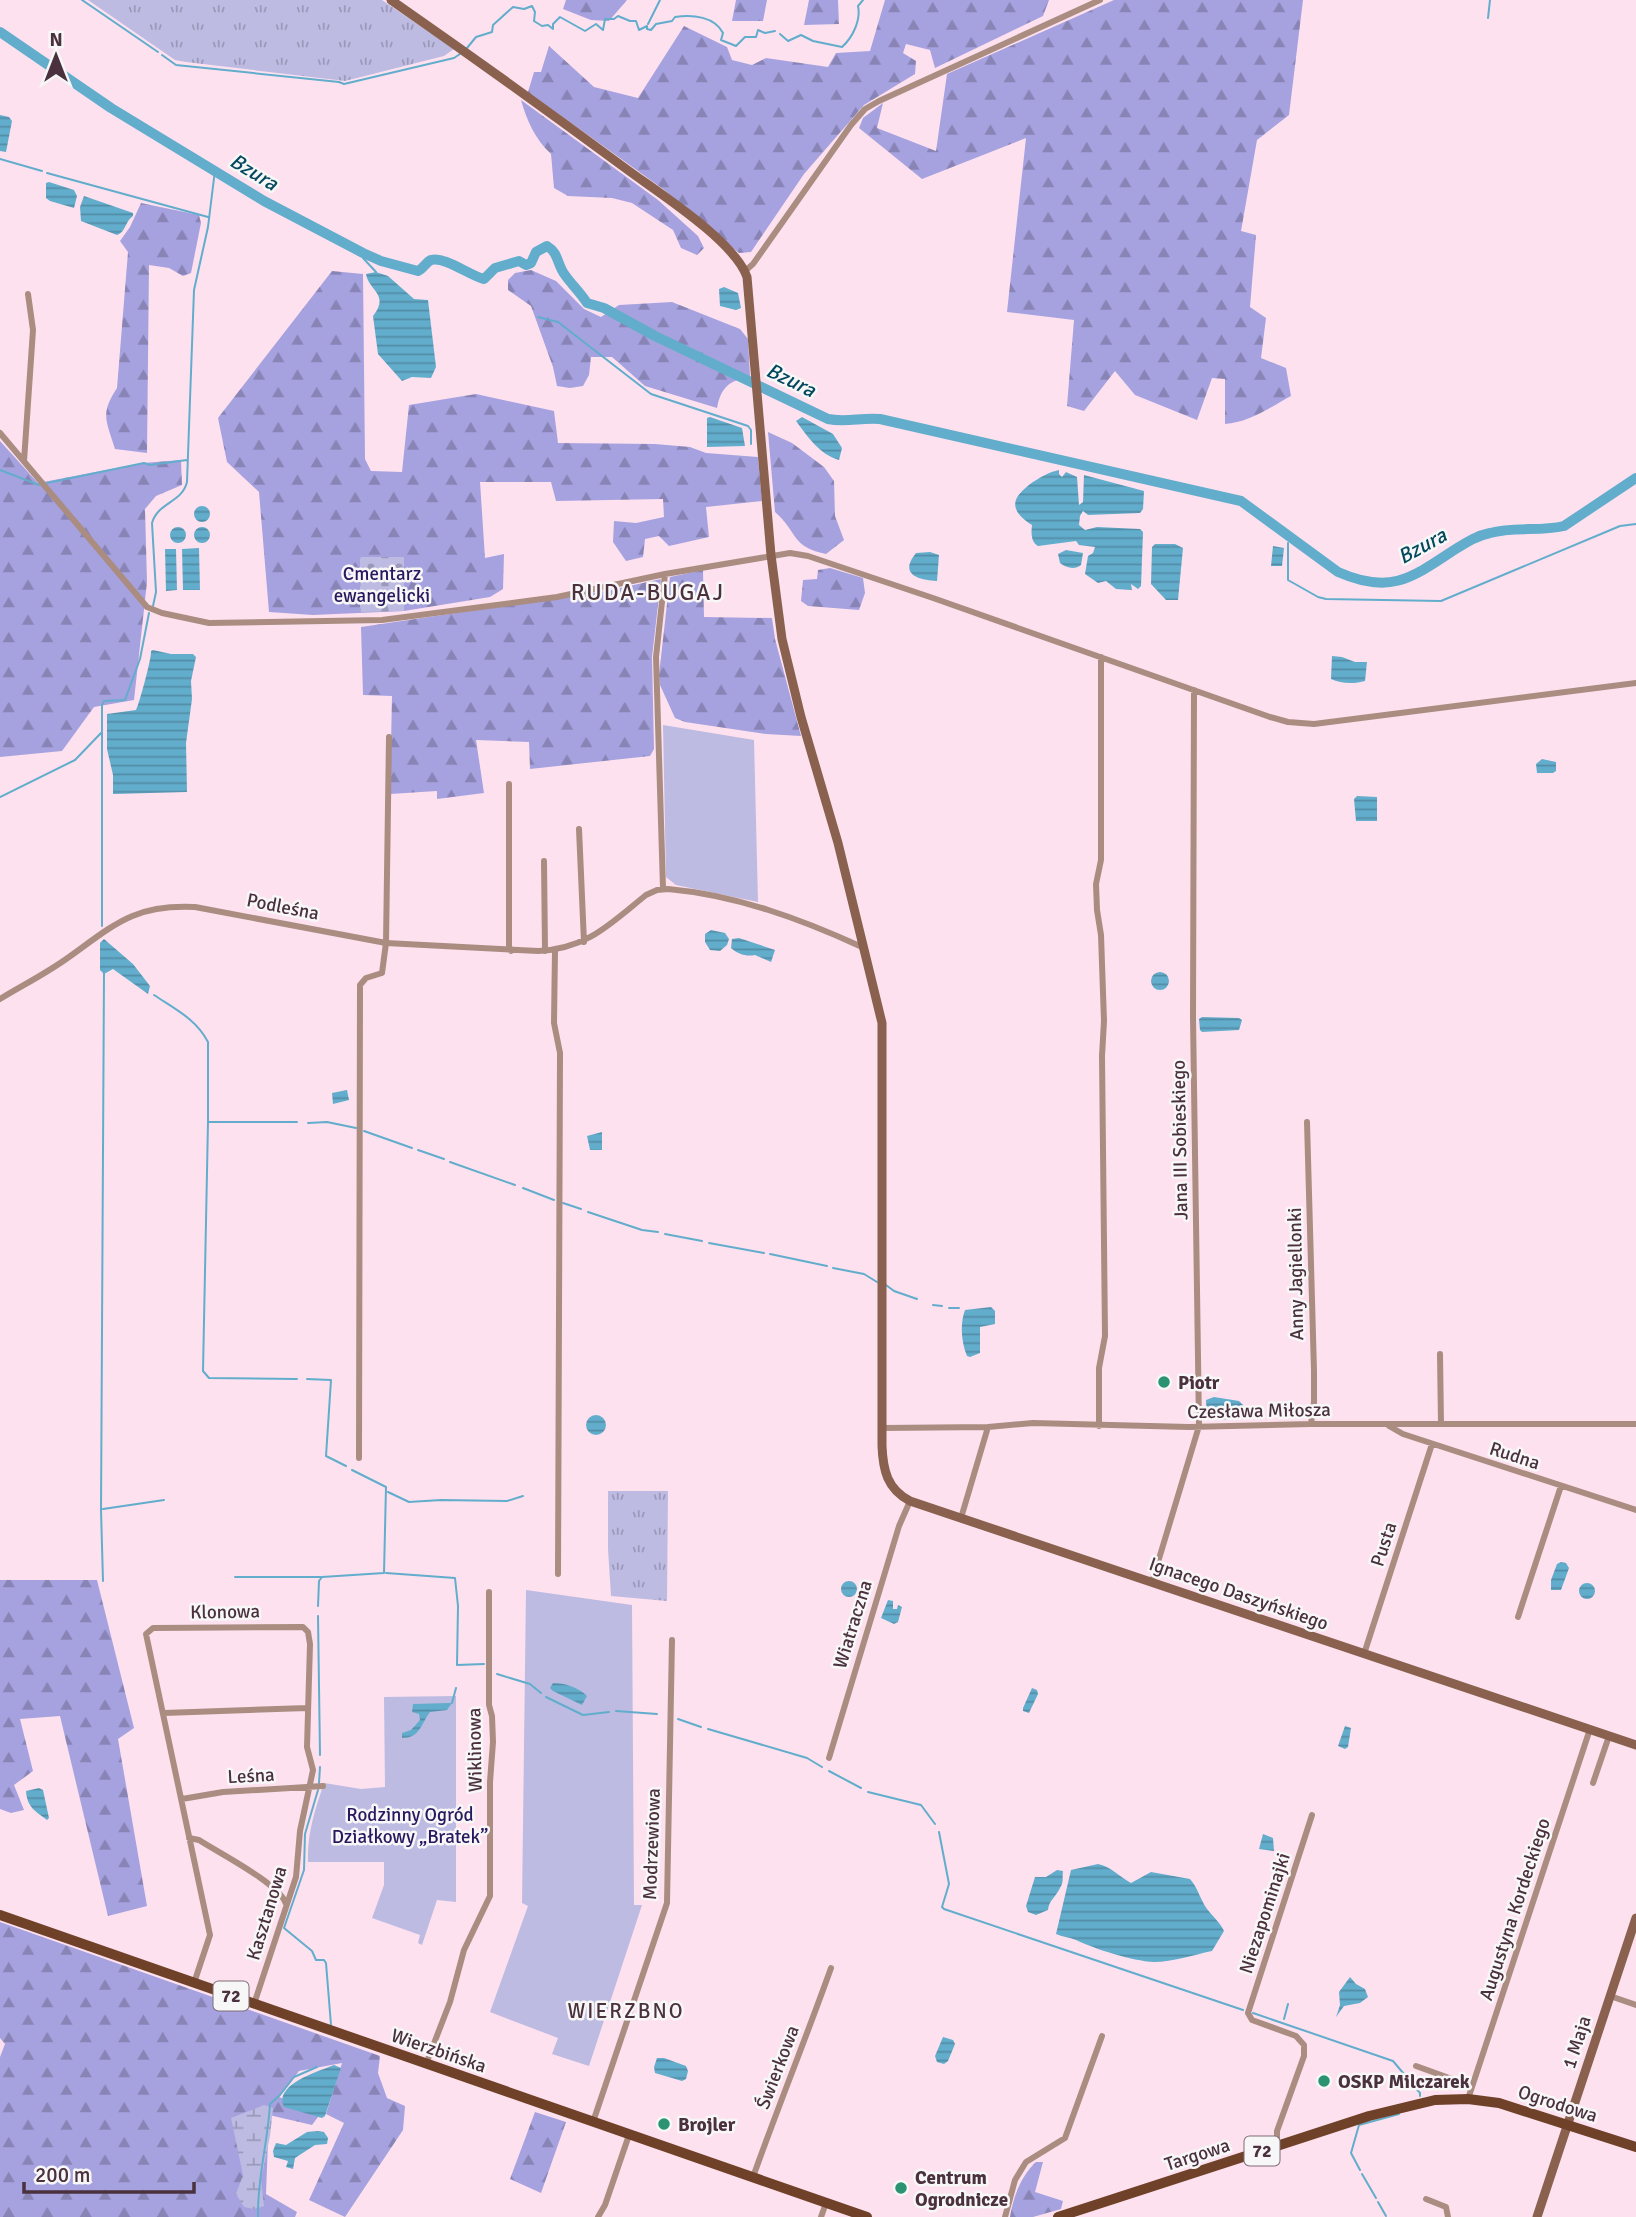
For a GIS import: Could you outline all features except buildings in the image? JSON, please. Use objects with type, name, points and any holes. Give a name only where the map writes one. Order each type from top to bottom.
[{"type":"main road","name":"Wierzbińska","points":[[0,1915],[866,2217]]},
{"type":"main road","name":"Ogrodowa","points":[[1470,2094],[1636,2147]]},
{"type":"main road","name":"Targowa","points":[[1058,2217],[1402,2106],[1470,2094]]},
{"type":"street","points":[[391,0],[682,211],[732,253],[745,271],[753,264],[865,109],[878,100],[1100,0]]},
{"type":"street","name":"Ignacego Daszyńskiego","points":[[745,271],[749,284],[771,555],[779,617],[791,680],[838,843],[883,1034],[882,1428],[885,1474],[893,1489],[910,1501],[1636,1745]]},
{"type":"street","points":[[24,461],[33,330],[28,294]]},
{"type":"street","points":[[0,433],[147,607],[179,618],[219,624],[382,620],[557,597],[665,574],[790,553],[808,556],[1270,717],[1314,724],[1636,683]]},
{"type":"street","points":[[665,574],[656,657],[663,888],[765,909],[862,947]]},
{"type":"street","points":[[1099,1426],[1100,1368],[1105,1336],[1102,1056],[1104,1021],[1096,884],[1101,860],[1101,657]]},
{"type":"street","name":"Jana III Sobieskiego","points":[[1152,1582],[1199,1426],[1193,1017],[1194,690]]},
{"type":"street","points":[[359,1458],[360,985],[366,978],[382,973],[386,943],[389,737]]},
{"type":"street","points":[[509,784],[511,951]]},
{"type":"street","points":[[579,829],[584,942]]},
{"type":"street","points":[[544,860],[545,951]]},
{"type":"street","name":"Podleśna","points":[[0,999],[47,972],[117,922],[133,915],[171,906],[195,906],[386,943],[545,951],[584,942],[646,895],[663,888]]},
{"type":"street","points":[[555,950],[554,1023],[559,1053],[558,1574]]},
{"type":"street","name":"Anny Jagiellonki","points":[[1307,1122],[1314,1402],[1311,1424]]},
{"type":"street","points":[[1440,1354],[1441,1424]]},
{"type":"street","name":"Czesława Miłosza","points":[[882,1428],[988,1427],[1033,1423],[1099,1426],[1636,1424]]},
{"type":"street","name":"Rudna","points":[[1387,1425],[1403,1434],[1636,1510]]},
{"type":"street","points":[[961,1518],[988,1427]]},
{"type":"street","name":"Pusta","points":[[1364,1654],[1433,1444]]},
{"type":"street","points":[[1518,1617],[1561,1486]]},
{"type":"street","name":"Wiatraczna","points":[[830,1758],[899,1526],[910,1501]]},
{"type":"street","name":"Wiklinowa","points":[[426,2064],[450,2002],[464,1950],[490,1896],[490,1783],[493,1742],[489,1704],[489,1592]]},
{"type":"street","name":"Klonowa","points":[[194,1983],[210,1935],[166,1735],[164,1713],[146,1637],[148,1632],[153,1628],[303,1627],[308,1632],[310,1644],[307,1747],[313,1770],[310,1788]]},
{"type":"street","name":"Modrzewiowa","points":[[593,2122],[667,1903],[672,1640]]},
{"type":"street","points":[[164,1713],[307,1708]]},
{"type":"street","name":"Augustyna Kordeckiego","points":[[1470,2094],[1590,1729]]},
{"type":"street","points":[[1593,1783],[1609,1735]]},
{"type":"street","name":"Leśna","points":[[182,1799],[223,1792],[323,1786]]},
{"type":"street","name":"Kasztanowa","points":[[254,2004],[296,1877],[300,1831],[310,1788]]},
{"type":"street","name":"Niezapominajki","points":[[1277,2146],[1277,2131],[1305,2048],[1296,2036],[1252,2020],[1249,2015],[1312,1815]]},
{"type":"street","points":[[189,1838],[199,1840],[273,1886],[286,1904]]},
{"type":"street","name":"1 Maja","points":[[1536,2217],[1636,1918]]},
{"type":"street","name":"Świerkowa","points":[[753,2178],[831,1968]]},
{"type":"street","points":[[1610,1996],[1636,2005]]},
{"type":"street","points":[[1005,2217],[1016,2180],[1026,2162],[1065,2138],[1102,2036]]},
{"type":"street","name":"Ogrodowa","points":[[1416,2066],[1463,2083],[1470,2094]]},
{"type":"street","points":[[598,2217],[629,2135]]},
{"type":"street","points":[[1426,2199],[1446,2207],[1448,2217]]},
{"type":"street","points":[[821,2217],[825,2203]]},
{"type":"green space","points":[[88,0],[382,0],[454,49],[444,56],[345,81],[186,62],[175,60]]},
{"type":"green space","points":[[566,0],[627,0],[609,21],[591,20],[563,9]]},
{"type":"green space","points":[[736,0],[767,0],[763,21],[732,21]]},
{"type":"green space","points":[[809,0],[838,0],[839,24],[804,25]]},
{"type":"green space","points":[[885,0],[1049,0],[1043,16],[935,68],[930,50],[906,44],[903,53],[916,61],[915,74],[864,105],[804,174],[751,252],[739,253],[663,189],[528,92],[534,72],[541,72],[549,46],[594,87],[638,98],[684,26],[727,47],[732,60],[752,65],[766,58],[828,67],[836,53],[870,51]]},
{"type":"green space","points":[[1114,0],[1303,0],[1289,115],[1257,140],[1241,231],[1256,235],[1250,307],[1266,318],[1261,358],[1286,368],[1291,396],[1242,421],[1225,424],[1225,379],[1212,378],[1197,420],[1135,395],[1115,371],[1084,411],[1067,406],[1074,320],[1007,312],[1026,138],[922,179],[859,128],[863,118],[883,103],[877,128],[936,151],[947,74]]},
{"type":"green space","points":[[521,100],[658,200],[698,236],[704,248],[697,255],[681,248],[673,230],[632,203],[612,198],[568,196],[554,188],[551,154],[532,129]]},
{"type":"green space","points":[[141,203],[199,215],[201,223],[191,273],[183,276],[169,268],[149,265],[147,453],[115,449],[106,417],[108,404],[117,388],[128,252],[120,241]]},
{"type":"green space","points":[[531,270],[556,281],[584,309],[601,317],[619,305],[672,302],[740,329],[748,339],[750,376],[727,386],[717,408],[645,386],[612,357],[591,357],[589,375],[583,386],[557,386],[531,306],[508,290],[508,280],[515,273]]},
{"type":"green space","points":[[332,271],[363,274],[365,459],[371,471],[402,472],[409,405],[476,394],[554,411],[558,443],[655,444],[690,447],[706,453],[758,457],[762,501],[706,507],[709,537],[669,546],[659,536],[645,539],[643,557],[626,561],[613,542],[614,521],[636,523],[664,517],[663,499],[556,501],[551,482],[480,482],[485,558],[504,554],[503,589],[490,597],[404,611],[313,615],[269,612],[259,492],[227,462],[218,418]]},
{"type":"green space","points":[[768,432],[792,443],[824,467],[834,481],[835,516],[844,540],[826,554],[801,543],[775,512]]},
{"type":"green space","points":[[0,441],[38,483],[143,463],[181,460],[182,485],[156,496],[145,509],[147,582],[134,700],[94,707],[62,751],[0,757]]},
{"type":"green space","name":"Cmentarz ewangelicki","points":[[360,557],[404,557],[404,611],[360,612]]},
{"type":"green space","points":[[830,568],[863,578],[865,593],[859,610],[808,606],[801,601],[803,580],[817,579],[818,570]]},
{"type":"green space","points":[[703,570],[704,617],[772,618],[801,736],[766,734],[685,722],[675,718],[660,685],[659,675],[670,577]]},
{"type":"green space","points":[[661,579],[652,657],[654,749],[650,756],[530,769],[529,742],[476,740],[484,793],[437,799],[437,791],[390,794],[392,696],[363,695],[361,627],[611,590]]},
{"type":"green space","points":[[663,725],[754,740],[758,902],[676,885],[666,877]]},
{"type":"green space","points":[[608,1491],[668,1491],[667,1601],[611,1596]]},
{"type":"green space","points":[[0,1580],[97,1580],[134,1728],[118,1739],[147,1906],[108,1916],[60,1716],[20,1719],[33,1771],[14,1785],[24,1810],[11,1813],[0,1809]]},
{"type":"green space","points":[[526,1590],[632,1605],[634,1905],[642,1905],[589,2066],[552,2054],[558,2038],[490,2012],[528,1906],[522,1903]]},
{"type":"green space","name":"Rodzinny Ogród Działkowy „Bratek”","points":[[456,1696],[456,1902],[437,1900],[422,1945],[418,1943],[420,1935],[372,1918],[384,1885],[384,1862],[308,1862],[310,1831],[324,1783],[361,1789],[385,1787],[384,1697]]},
{"type":"green space","points":[[0,1922],[380,2056],[378,2073],[387,2098],[405,2106],[403,2130],[345,2217],[309,2200],[344,2123],[326,2114],[342,2063],[299,2071],[279,2097],[321,2113],[312,2125],[269,2115],[266,2194],[297,2212],[295,2217],[0,2217],[0,2057],[5,2044],[0,2038]]},
{"type":"green space","points":[[264,2105],[273,2108],[261,2180],[264,2206],[254,2209],[244,2207],[236,2194],[243,2175],[231,2118]]},
{"type":"green space","points":[[535,2112],[566,2122],[541,2193],[510,2179]]},
{"type":"green space","points":[[1036,2162],[1043,2162],[1035,2192],[1063,2201],[1061,2209],[1033,2217],[1010,2217],[1018,2187]]},
{"type":"shaded area","points":[[0,115],[9,117],[12,121],[6,152],[0,151]]},
{"type":"shaded area","points":[[46,183],[74,190],[77,196],[74,208],[46,198]]},
{"type":"shaded area","points":[[84,196],[133,213],[133,216],[117,235],[81,221],[80,207]]},
{"type":"shaded area","points":[[376,272],[388,276],[414,299],[428,300],[436,367],[431,378],[412,377],[402,381],[378,354],[373,316],[380,303],[366,274]]},
{"type":"shaded area","points":[[724,287],[738,293],[741,308],[736,310],[720,306],[719,289]]},
{"type":"shaded area","points":[[802,417],[833,434],[842,448],[839,460],[826,454],[810,439],[796,421]]},
{"type":"shaded area","points":[[707,418],[742,428],[745,446],[707,447]]},
{"type":"shaded area","points":[[1059,470],[1062,477],[1066,472],[1077,477],[1079,505],[1083,502],[1084,475],[1144,491],[1143,509],[1140,513],[1088,515],[1083,511],[1079,525],[1085,530],[1097,527],[1140,529],[1143,532],[1141,586],[1138,589],[1131,584],[1132,590],[1116,589],[1106,581],[1098,583],[1085,574],[1088,556],[1093,553],[1095,547],[1079,545],[1076,541],[1038,546],[1034,542],[1032,525],[1019,514],[1015,503],[1020,493],[1033,482]]},
{"type":"shaded area","points":[[199,506],[205,506],[210,514],[208,520],[199,522],[194,517],[194,511]]},
{"type":"shaded area","points":[[175,527],[181,527],[186,535],[184,541],[175,543],[170,538],[170,532]]},
{"type":"shaded area","points":[[199,527],[205,527],[210,535],[208,541],[199,543],[194,538],[194,532]]},
{"type":"shaded area","points":[[1155,544],[1175,544],[1183,548],[1178,600],[1166,600],[1151,584],[1152,547]]},
{"type":"shaded area","points":[[1273,546],[1284,548],[1282,566],[1271,566]]},
{"type":"shaded area","points":[[199,548],[200,590],[183,590],[182,549]]},
{"type":"shaded area","points":[[165,549],[176,549],[177,590],[166,591]]},
{"type":"shaded area","points":[[1066,550],[1083,553],[1081,565],[1070,568],[1060,563],[1058,554]]},
{"type":"shaded area","points":[[930,552],[939,555],[937,581],[917,577],[910,571],[911,560],[916,553]]},
{"type":"shaded area","points":[[153,650],[171,654],[193,654],[196,657],[191,681],[192,699],[186,743],[187,792],[113,794],[113,775],[107,749],[107,714],[136,710]]},
{"type":"shaded area","points":[[1332,656],[1367,662],[1365,681],[1348,683],[1331,679]]},
{"type":"shaded area","points":[[1542,759],[1556,762],[1556,771],[1537,773],[1536,764]]},
{"type":"shaded area","points":[[1357,796],[1377,797],[1377,821],[1356,821],[1354,799]]},
{"type":"shaded area","points":[[711,930],[725,933],[729,939],[720,951],[710,950],[705,942],[705,934]]},
{"type":"shaded area","points":[[739,938],[775,950],[771,962],[731,948],[732,939]]},
{"type":"shaded area","points":[[104,939],[133,964],[150,986],[148,994],[113,969],[104,974],[100,970],[100,943]]},
{"type":"shaded area","points":[[1160,972],[1166,975],[1169,981],[1166,987],[1160,990],[1154,987],[1151,981],[1154,975]]},
{"type":"shaded area","points":[[1199,1019],[1242,1020],[1239,1030],[1202,1032]]},
{"type":"shaded area","points":[[347,1090],[349,1100],[333,1104],[332,1093]]},
{"type":"shaded area","points":[[602,1132],[602,1150],[590,1150],[587,1136]]},
{"type":"shaded area","points":[[991,1307],[995,1311],[995,1324],[980,1327],[980,1353],[967,1356],[962,1333],[965,1310]]},
{"type":"shaded area","points":[[1214,1397],[1239,1401],[1243,1405],[1242,1415],[1224,1419],[1207,1417],[1206,1400]]},
{"type":"shaded area","points":[[596,1415],[603,1418],[606,1425],[603,1432],[596,1435],[589,1432],[586,1425],[589,1418]]},
{"type":"shaded area","points":[[1566,1563],[1569,1568],[1561,1590],[1551,1590],[1551,1580],[1557,1564]]},
{"type":"shaded area","points":[[846,1581],[852,1581],[857,1589],[855,1595],[846,1597],[841,1592],[841,1586]]},
{"type":"shaded area","points":[[1584,1583],[1590,1583],[1595,1591],[1593,1597],[1584,1599],[1579,1594],[1579,1588]]},
{"type":"shaded area","points":[[888,1600],[893,1601],[893,1609],[897,1609],[898,1605],[902,1607],[898,1622],[894,1624],[881,1618]]},
{"type":"shaded area","points":[[553,1683],[571,1686],[587,1696],[582,1705],[553,1691],[550,1688]]},
{"type":"shaded area","points":[[1032,1688],[1037,1690],[1038,1694],[1029,1713],[1023,1711],[1023,1708]]},
{"type":"shaded area","points":[[452,1703],[447,1710],[430,1712],[413,1736],[402,1738],[402,1733],[411,1730],[420,1720],[419,1714],[412,1712],[413,1704]]},
{"type":"shaded area","points":[[1345,1726],[1351,1728],[1348,1747],[1345,1749],[1338,1746]]},
{"type":"shaded area","points":[[39,1788],[43,1790],[49,1818],[47,1820],[32,1808],[28,1801],[26,1791]]},
{"type":"shaded area","points":[[1263,1834],[1273,1838],[1274,1851],[1259,1849]]},
{"type":"shaded area","points":[[1098,1864],[1111,1869],[1131,1883],[1151,1872],[1190,1879],[1207,1909],[1224,1931],[1212,1951],[1154,1962],[1114,1954],[1056,1934],[1071,1870]]},
{"type":"shaded area","points":[[1057,1870],[1063,1871],[1062,1884],[1048,1910],[1036,1915],[1028,1912],[1026,1906],[1035,1877],[1046,1877]]},
{"type":"shaded area","points":[[1350,1977],[1365,1989],[1368,1997],[1360,2003],[1344,2006],[1336,2017],[1340,2005],[1339,1992]]},
{"type":"shaded area","points":[[943,2037],[953,2040],[955,2044],[944,2064],[937,2062],[935,2056]]},
{"type":"shaded area","points":[[657,2058],[686,2066],[686,2079],[682,2081],[655,2073]]},
{"type":"shaded area","points":[[334,2065],[341,2068],[325,2116],[322,2118],[284,2107],[282,2099],[291,2085]]},
{"type":"shaded area","points":[[307,2132],[324,2132],[328,2138],[327,2144],[315,2145],[295,2158],[293,2169],[286,2167],[288,2161],[274,2157],[276,2143],[286,2145]]},
{"type":"waterway","points":[[82,0],[158,52]]},
{"type":"waterway","points":[[648,24],[660,0]]},
{"type":"waterway","points":[[780,34],[788,41],[801,35],[813,41],[842,47],[855,28],[858,6],[863,0]]},
{"type":"waterway","points":[[1488,18],[1490,0]]},
{"type":"waterway","points":[[467,48],[476,37],[492,32],[493,25],[513,7],[524,9],[532,6],[535,12],[534,21],[542,26],[548,25],[553,29],[553,24],[560,17],[585,31],[596,24],[603,30],[605,19],[618,16],[636,21],[639,30],[647,26],[647,29],[651,30],[656,24],[672,21],[675,17],[696,17],[715,23],[723,33],[721,40],[736,46],[745,37],[756,37],[758,30],[765,33],[775,31]]},
{"type":"waterway","name":"Bzura","points":[[0,32],[111,108],[264,201],[381,261],[418,271],[431,260],[443,261],[484,279],[495,268],[519,261],[526,265],[531,263],[536,252],[547,246],[554,252],[562,271],[587,303],[604,308],[655,336],[828,419],[880,419],[1241,501],[1338,572],[1355,579],[1385,583],[1398,581],[1423,570],[1465,543],[1485,534],[1564,526],[1636,478]]},
{"type":"waterway","points":[[162,55],[176,65],[344,84],[454,58],[460,54]]},
{"type":"waterway","points":[[0,159],[42,171]]},
{"type":"waterway","points":[[153,606],[156,592],[152,523],[159,511],[180,494],[187,482],[194,290],[208,227],[215,170]]},
{"type":"waterway","points":[[47,173],[208,217]]},
{"type":"waterway","points":[[363,253],[363,258],[376,272]]},
{"type":"waterway","points":[[538,317],[558,322],[651,394],[748,426],[751,430],[751,444]]},
{"type":"waterway","points":[[47,483],[144,463],[150,465],[187,460]]},
{"type":"waterway","points":[[0,470],[39,485]]},
{"type":"waterway","points":[[1288,543],[1288,580],[1318,597],[1441,601],[1620,526],[1636,524]]},
{"type":"waterway","points":[[102,926],[102,705],[104,701],[125,700],[140,659],[149,613]]},
{"type":"waterway","points":[[0,797],[75,760],[101,733]]},
{"type":"waterway","points":[[103,1581],[101,1510],[104,973]]},
{"type":"waterway","points":[[154,995],[191,1021],[208,1042],[208,1122],[297,1122]]},
{"type":"waterway","points":[[208,1122],[203,1371],[209,1378],[297,1379]]},
{"type":"waterway","points":[[308,1123],[327,1122],[356,1128]]},
{"type":"waterway","points":[[364,1131],[412,1148]]},
{"type":"waterway","points":[[418,1150],[444,1159]]},
{"type":"waterway","points":[[450,1162],[515,1185]]},
{"type":"waterway","points":[[523,1188],[554,1200]]},
{"type":"waterway","points":[[563,1203],[581,1209]]},
{"type":"waterway","points":[[588,1212],[642,1230],[658,1232]]},
{"type":"waterway","points":[[665,1234],[702,1241]]},
{"type":"waterway","points":[[709,1243],[764,1253]]},
{"type":"waterway","points":[[770,1254],[827,1266]]},
{"type":"waterway","points":[[833,1268],[864,1274],[877,1282]]},
{"type":"waterway","points":[[886,1285],[894,1291],[917,1299]]},
{"type":"waterway","points":[[933,1305],[942,1306]]},
{"type":"waterway","points":[[949,1308],[959,1308]]},
{"type":"waterway","points":[[307,1379],[331,1380],[326,1456],[346,1466]]},
{"type":"waterway","points":[[318,1606],[319,1581],[322,1577],[384,1573],[386,1487],[352,1470]]},
{"type":"waterway","points":[[388,1492],[409,1502],[507,1501],[523,1496]]},
{"type":"waterway","points":[[103,1509],[164,1500]]},
{"type":"waterway","points":[[386,1573],[455,1578],[458,1606],[457,1665],[484,1664]]},
{"type":"waterway","points":[[235,1577],[321,1577]]},
{"type":"waterway","points":[[318,1616],[320,1755]]},
{"type":"waterway","points":[[497,1674],[530,1684],[541,1693]]},
{"type":"waterway","points":[[452,1703],[456,1688]]},
{"type":"waterway","points":[[546,1697],[583,1715],[609,1712]]},
{"type":"waterway","points":[[616,1711],[657,1714]]},
{"type":"waterway","points":[[678,1719],[701,1727]]},
{"type":"waterway","points":[[708,1729],[807,1758],[822,1767]]},
{"type":"waterway","points":[[319,1783],[320,1767]]},
{"type":"waterway","points":[[829,1771],[861,1788]]},
{"type":"waterway","points":[[318,1790],[305,1834],[304,1870],[284,1928],[312,1951],[316,1960],[324,1960],[326,1963],[331,2025]]},
{"type":"waterway","points":[[868,1792],[921,1805],[935,1824]]},
{"type":"waterway","points":[[939,1832],[949,1884],[942,1907],[944,1909],[1243,2010]]},
{"type":"waterway","points":[[1284,2019],[1288,2004]]},
{"type":"waterway","points":[[1253,2013],[1393,2061],[1420,2096]]},
{"type":"waterway","points":[[258,2217],[270,2104],[294,2077],[317,2067]]},
{"type":"waterway","points":[[1360,2170],[1351,2153],[1359,2125],[1399,2114]]},
{"type":"waterway","points":[[1362,2174],[1376,2198]]},
{"type":"waterway","points":[[1378,2202],[1386,2216]]},
{"type":"place","name":"Piotr","points":[[1164,1382]]},
{"type":"place","name":"OSKP Milczarek","points":[[1324,2081]]},
{"type":"place","name":"Brojler","points":[[664,2124]]},
{"type":"place","name":"Centrum Ogrodnicze","points":[[901,2188]]},
{"type":"district","name":"RUDA-BUGAJ","points":[[648,592]]},
{"type":"district","name":"WIERZBNO","points":[[626,2011]]}]
